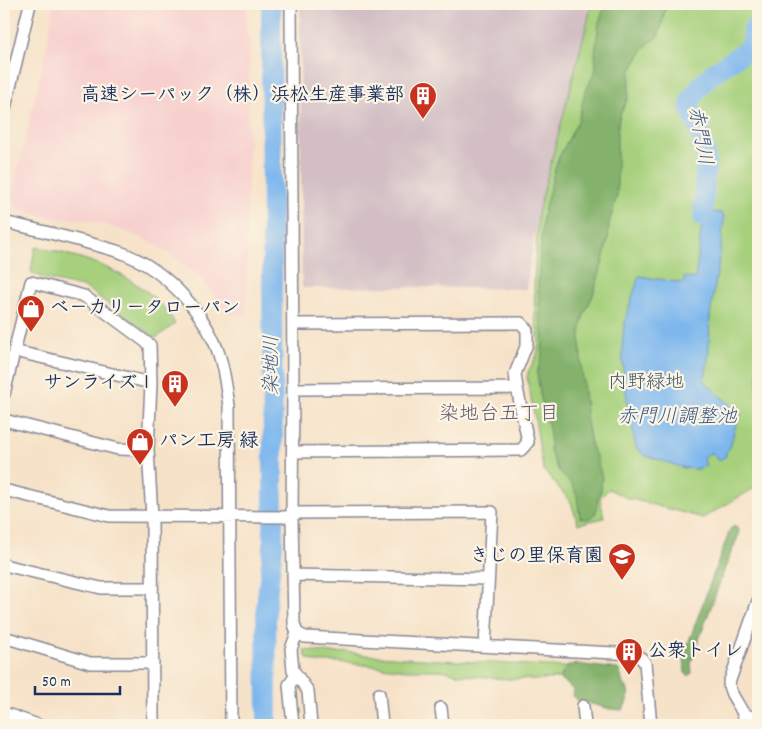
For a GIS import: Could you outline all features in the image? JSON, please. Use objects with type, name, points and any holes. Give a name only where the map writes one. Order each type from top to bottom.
[{"type":"street","points":[[4,112],[30,4]]},
{"type":"street","points":[[291,4],[293,452],[289,515],[294,624],[297,633],[292,648],[293,670],[308,691],[311,725]]},
{"type":"street","points":[[4,222],[114,250],[149,266],[190,304],[205,324],[214,343],[221,360],[229,406],[231,725]]},
{"type":"street","points":[[4,394],[31,282],[84,296],[150,345],[151,384],[148,450],[152,516],[153,725]]},
{"type":"street","points":[[292,324],[521,323],[527,330],[527,344],[515,374],[528,442],[521,450],[293,452]]},
{"type":"street","points":[[14,351],[151,384]]},
{"type":"street","points":[[293,389],[517,388]]},
{"type":"street","points":[[4,420],[118,449],[148,450]]},
{"type":"street","points":[[4,490],[105,515],[256,517],[492,512],[485,646]]},
{"type":"street","points":[[4,565],[101,588],[152,588]]},
{"type":"street","points":[[293,575],[488,579]]},
{"type":"street","points":[[758,601],[729,682],[729,689],[745,718],[744,725],[758,722]]},
{"type":"street","points":[[297,633],[305,637],[634,654],[642,658],[646,668],[651,725]]},
{"type":"street","points":[[4,637],[90,663],[153,663]]},
{"type":"street","points":[[292,725],[289,685],[296,675]]},
{"type":"street","points":[[379,694],[382,725]]},
{"type":"street","points":[[583,706],[585,725]]},
{"type":"street","points":[[442,708],[443,725]]},
{"type":"street","points":[[742,712],[758,722]]},
{"type":"street","points":[[4,713],[38,725]]},
{"type":"shaded area","points":[[54,4],[246,4],[247,34],[250,35],[246,314],[228,314],[202,279],[178,259],[155,244],[128,232],[95,222],[65,217],[62,220],[19,210],[12,195],[49,36]]},
{"type":"shaded area","points":[[300,4],[592,4],[538,213],[526,289],[302,288]]},
{"type":"green space","name":"内野緑地","points":[[592,4],[758,4],[758,486],[703,518],[627,498],[609,489],[600,498],[604,518],[578,524],[571,502],[543,469],[527,378],[537,355],[539,341],[535,318],[534,281],[538,213]]},
{"type":"green space","points":[[606,4],[668,4],[658,36],[645,47],[631,70],[628,98],[620,115],[618,125],[617,196],[609,223],[608,239],[602,265],[593,295],[584,315],[580,334],[587,421],[592,449],[602,478],[596,512],[593,517],[587,519],[580,518],[577,496],[572,484],[557,468],[550,451],[550,433],[541,399],[537,373],[542,356],[543,340],[538,282],[543,215],[557,161],[578,121],[585,93],[596,69],[595,54],[599,22]]},
{"type":"green space","points":[[38,247],[74,256],[106,267],[117,273],[152,295],[169,314],[175,324],[156,338],[86,288],[43,278],[31,272],[35,248]]},
{"type":"green space","points":[[735,526],[739,530],[738,537],[693,656],[691,663],[692,673],[689,676],[685,673],[684,655],[728,535],[731,528]]},
{"type":"green space","points":[[304,650],[565,667],[564,672],[559,678],[535,680],[504,679],[456,674],[438,670],[407,670],[339,662],[315,662],[307,658]]},
{"type":"green space","points":[[576,664],[618,669],[628,694],[623,710],[578,702],[573,697],[574,690],[559,678],[566,667]]},
{"type":"water","name":"赤門川調整池","points":[[715,212],[721,213],[724,216],[710,316],[708,357],[704,381],[741,415],[726,456],[718,461],[712,452],[703,458],[706,465],[698,469],[684,468],[644,455],[636,448],[623,366],[623,333],[639,276],[683,283],[685,277],[695,279],[703,217]]},
{"type":"waterway","name":"染地川","points":[[267,725],[266,606],[273,546],[271,4]]},
{"type":"waterway","name":"赤門川","points":[[703,217],[706,155],[699,129],[690,109],[691,100],[701,85],[712,74],[748,49],[753,41],[752,32],[758,23]]},
{"type":"place","name":"高速シーパック（株）浜松生産事業部","points":[[423,120]]},
{"type":"place","name":"ベ－カリ－タローパン","points":[[31,333]]},
{"type":"place","name":"サンライズⅠ","points":[[175,408]]},
{"type":"place","name":"パン工房 緑","points":[[140,466]]},
{"type":"place","name":"きじの里保育園","points":[[622,581]]},
{"type":"place","name":"公衆トイレ","points":[[629,676]]},
{"type":"district","name":"染地台五丁目","points":[[499,415]]}]
